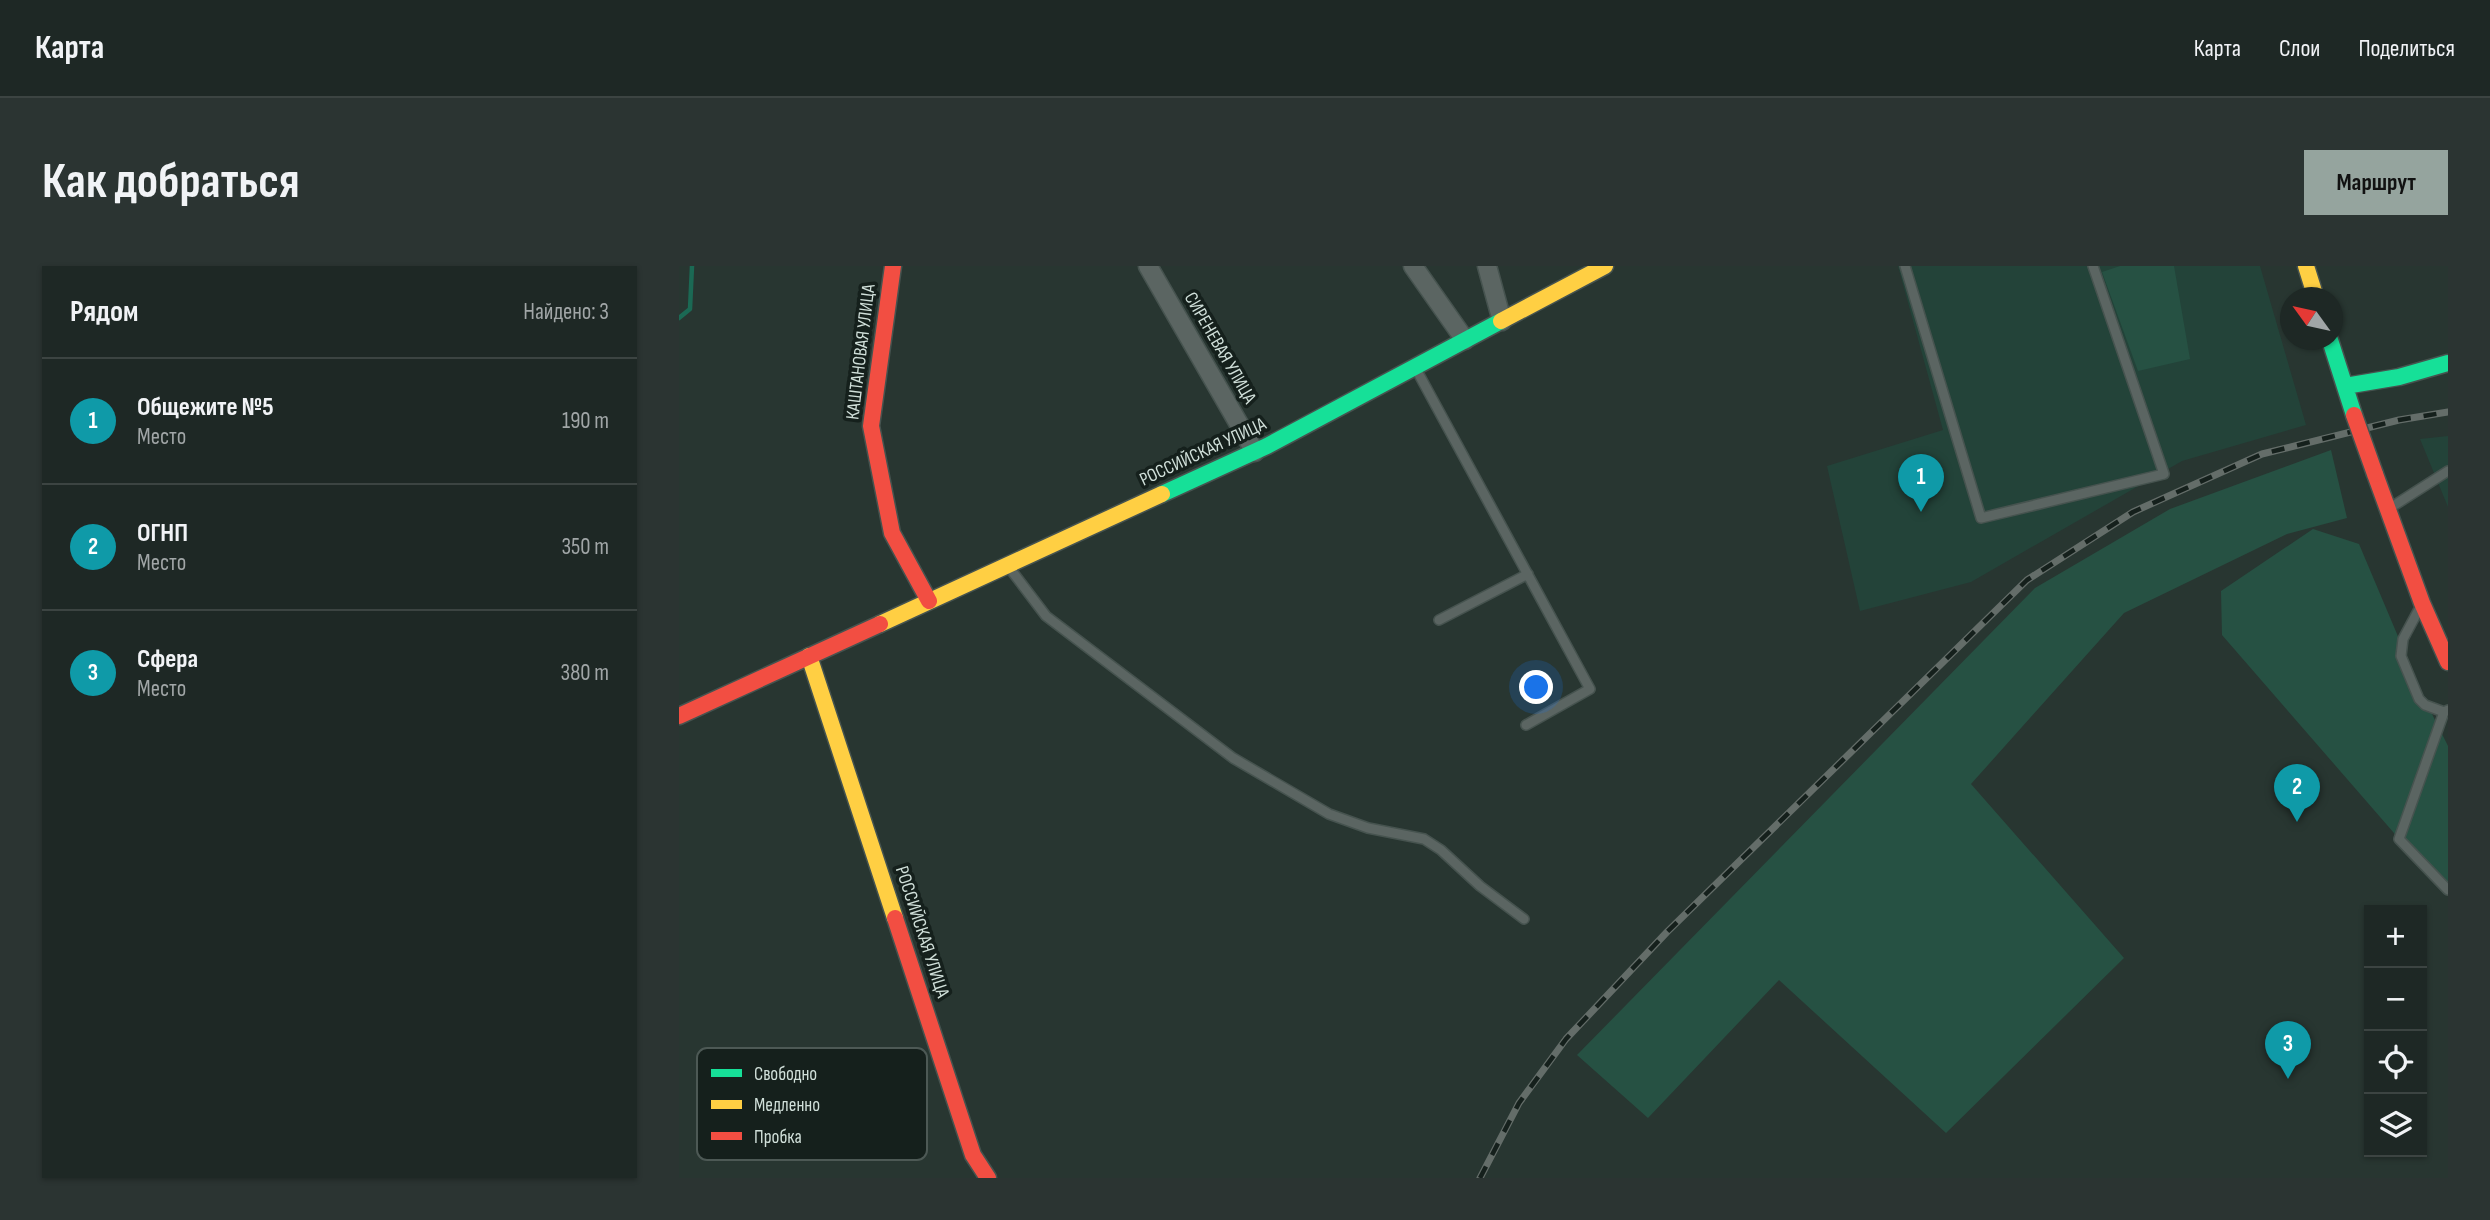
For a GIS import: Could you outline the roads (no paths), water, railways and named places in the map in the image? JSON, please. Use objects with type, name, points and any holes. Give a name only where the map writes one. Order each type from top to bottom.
[{"type":"street","name":"КАШТАНОВАЯ УЛИЦА","points":[[893,266],[871,426],[892,533],[929,601]]},
{"type":"street","name":"СИРЕНЕВАЯ УЛИЦА","points":[[1148,266],[1255,452]]},
{"type":"street","points":[[1413,266],[1465,340]]},
{"type":"street","points":[[1487,266],[1502,321]]},
{"type":"street","name":"РОССИЙСКАЯ УЛИЦА","points":[[679,716],[1255,452],[1502,321],[1574,278],[1605,266]]},
{"type":"street","points":[[2306,266],[2313,287]]},
{"type":"street","points":[[2333,350],[2422,603],[2448,662]]},
{"type":"street","points":[[2345,386],[2399,377],[2448,363]]},
{"type":"street","name":"РОССИЙСКАЯ УЛИЦА","points":[[810,656],[973,1155],[988,1178]]},
{"type":"lane","points":[[1905,266],[1981,518],[2164,474],[2093,266]]},
{"type":"lane","points":[[1415,367],[1590,689],[1526,725]]},
{"type":"lane","points":[[2388,509],[2448,471]]},
{"type":"lane","points":[[1007,565],[1047,616],[1233,758],[1329,814],[1368,828],[1424,839],[1524,919]]},
{"type":"lane","points":[[1439,620],[1528,574]]},
{"type":"lane","points":[[2422,603],[2403,639],[2401,656],[2419,699],[2425,705],[2446,711],[2399,839],[2448,890]]},
{"type":"waterway","points":[[679,318],[690,309],[692,266]]},
{"type":"railway","points":[[1480,1178],[1519,1103],[1566,1039],[1667,932],[2027,580],[2133,512],[2262,454],[2399,420],[2448,412]]},
{"type":"place","name":"Общежите №5","points":[[1921,512]]},
{"type":"place","name":"ОГНП","points":[[2297,822]]},
{"type":"place","name":"Сфера","points":[[2288,1079]]}]
